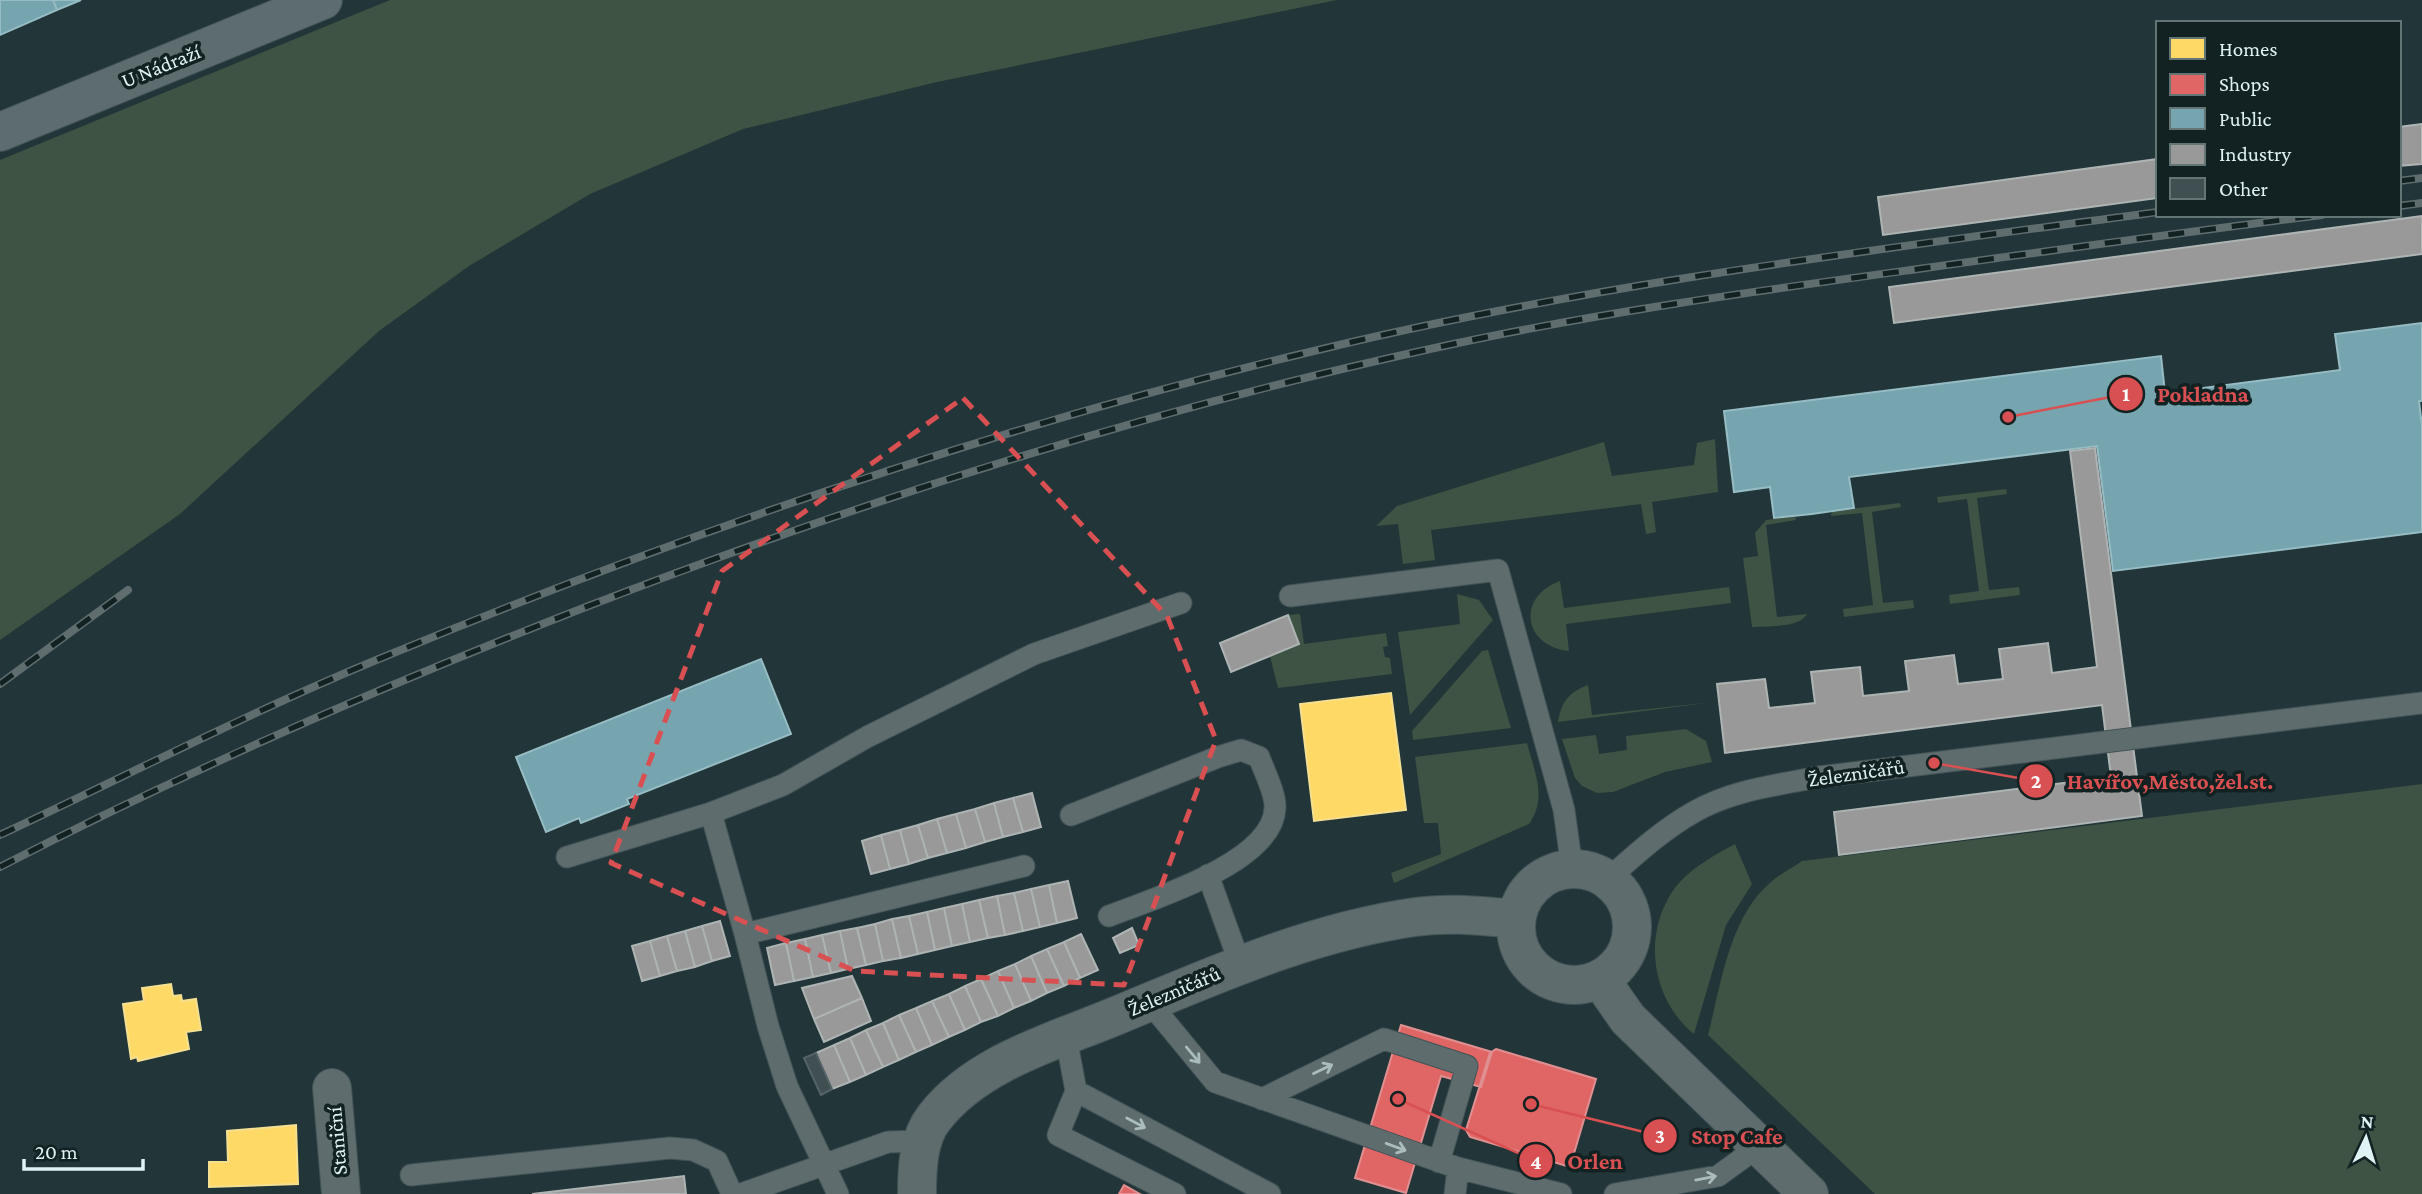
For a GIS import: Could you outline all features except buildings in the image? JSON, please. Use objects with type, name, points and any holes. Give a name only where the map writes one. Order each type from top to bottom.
[{"type":"street","name":"U Nádraží","points":[[0,132],[323,0]]},
{"type":"street","name":"Železničářů","points":[[917,1194],[922,1141],[933,1119],[961,1088],[1009,1061],[1240,964],[1317,939],[1414,917],[1458,915],[1516,919],[1520,903],[1535,884],[1556,871],[1590,874]]},
{"type":"street","points":[[1516,919],[1521,950],[1540,974],[1570,985],[1600,979],[1623,959],[1632,931],[1627,901],[1590,874]]},
{"type":"street","points":[[1600,979],[1628,1019],[1808,1194]]},
{"type":"street","name":"Staniční","points":[[332,1088],[341,1194]]},
{"type":"lane","points":[[1290,596],[1498,570],[1564,810],[1590,874]]},
{"type":"lane","points":[[567,857],[711,813],[783,785],[867,737],[1034,654],[1181,603]]},
{"type":"lane","name":"Železničářů","points":[[1590,874],[1652,841],[1694,811],[1752,789],[1819,777],[2422,704]]},
{"type":"lane","points":[[1071,815],[1218,757],[1241,750],[1259,757],[1275,807],[1270,826],[1254,848],[1208,875],[1109,916]]},
{"type":"lane","points":[[711,813],[768,1026],[787,1086],[838,1194]]},
{"type":"lane","points":[[745,934],[1024,866]]},
{"type":"lane","points":[[1208,875],[1240,964]]},
{"type":"lane","points":[[1149,1002],[1215,1082],[1448,1165],[1561,1194]]},
{"type":"lane","points":[[1066,1037],[1076,1091],[1058,1135],[1175,1194]]},
{"type":"lane","points":[[1262,1099],[1384,1039],[1467,1066],[1448,1165],[1455,1194]]},
{"type":"lane","points":[[1076,1091],[1270,1194]]},
{"type":"lane","points":[[741,1194],[888,1142],[922,1141]]},
{"type":"lane","points":[[1615,1194],[1718,1176],[1758,1147]]},
{"type":"lane","points":[[411,1175],[670,1148],[692,1150],[718,1161],[732,1194]]},
{"type":"highlighted area","points":[[963,398],[1167,616],[1216,740],[1124,985],[855,971],[611,863],[722,571]]},
{"type":"green space","points":[[390,0],[1337,0],[937,82],[743,129],[590,194],[469,266],[379,331],[180,514],[0,640],[0,160]]},
{"type":"green space","points":[[1715,439],[1718,492],[1652,502],[1656,532],[1646,534],[1641,504],[1431,530],[1435,560],[1403,564],[1398,524],[1376,526],[1397,506],[1604,442],[1612,476],[1694,465],[1697,443]]},
{"type":"green space","points":[[2006,489],[2007,494],[1977,498],[1989,590],[2019,587],[2020,595],[1950,604],[1949,595],[1979,591],[1967,499],[1938,503],[1937,497]]},
{"type":"green space","points":[[1900,503],[1901,507],[1872,512],[1883,603],[1913,600],[1914,608],[1844,617],[1843,609],[1873,605],[1862,513],[1831,516],[1832,511]]},
{"type":"green space","points":[[1795,516],[1796,520],[1766,525],[1777,617],[1807,614],[1798,622],[1790,624],[1752,627],[1743,558],[1758,556],[1755,533],[1766,520]]},
{"type":"green space","points":[[1560,581],[1564,608],[1729,587],[1731,603],[1566,624],[1569,651],[1542,640],[1534,631],[1531,620],[1531,609],[1536,598],[1546,588]]},
{"type":"green space","points":[[1457,594],[1479,600],[1493,620],[1410,715],[1398,632],[1460,624]]},
{"type":"green space","points":[[1300,614],[1304,644],[1386,633],[1388,646],[1383,647],[1385,657],[1390,658],[1392,674],[1278,688],[1270,656],[1299,644],[1288,615]]},
{"type":"green space","points":[[1488,650],[1511,728],[1413,740],[1412,731],[1482,651]]},
{"type":"green space","points":[[1588,685],[1592,715],[1714,702],[1558,722],[1567,699]]},
{"type":"green space","points":[[1686,729],[1706,741],[1712,762],[1665,772],[1613,792],[1597,793],[1582,786],[1575,778],[1562,739],[1596,735],[1599,754],[1627,750],[1626,736]]},
{"type":"green space","points":[[1527,743],[1539,794],[1535,814],[1529,824],[1394,883],[1391,873],[1441,854],[1438,823],[1424,823],[1415,757]]},
{"type":"green space","points":[[2422,784],[2422,1194],[1875,1194],[1708,1035],[1729,953],[1745,914],[1771,882],[1802,861]]},
{"type":"green space","points":[[1735,844],[1752,884],[1726,925],[1694,1034],[1680,1021],[1662,988],[1655,952],[1656,933],[1669,897],[1682,880],[1707,860]]},
{"type":"railway","points":[[2401,181],[2422,178]]},
{"type":"railway","points":[[2401,206],[2422,203]]},
{"type":"railway","points":[[0,835],[292,696],[504,608],[733,523],[965,446],[1082,412],[1318,350],[1526,306],[1736,270],[2156,212]]},
{"type":"railway","points":[[0,867],[145,795],[292,728],[591,605],[797,530],[1005,461],[1111,430],[1323,374],[1549,325],[1790,287],[2307,217]]},
{"type":"railway","points":[[0,684],[128,590]]},
{"type":"place","name":"Pokladna","points":[[2008,417]]},
{"type":"place","name":"Havířov,Město,žel.st.","points":[[1934,763]]},
{"type":"place","name":"Orlen","points":[[1398,1099]]},
{"type":"place","name":"Stop Cafe","points":[[1531,1104]]}]
